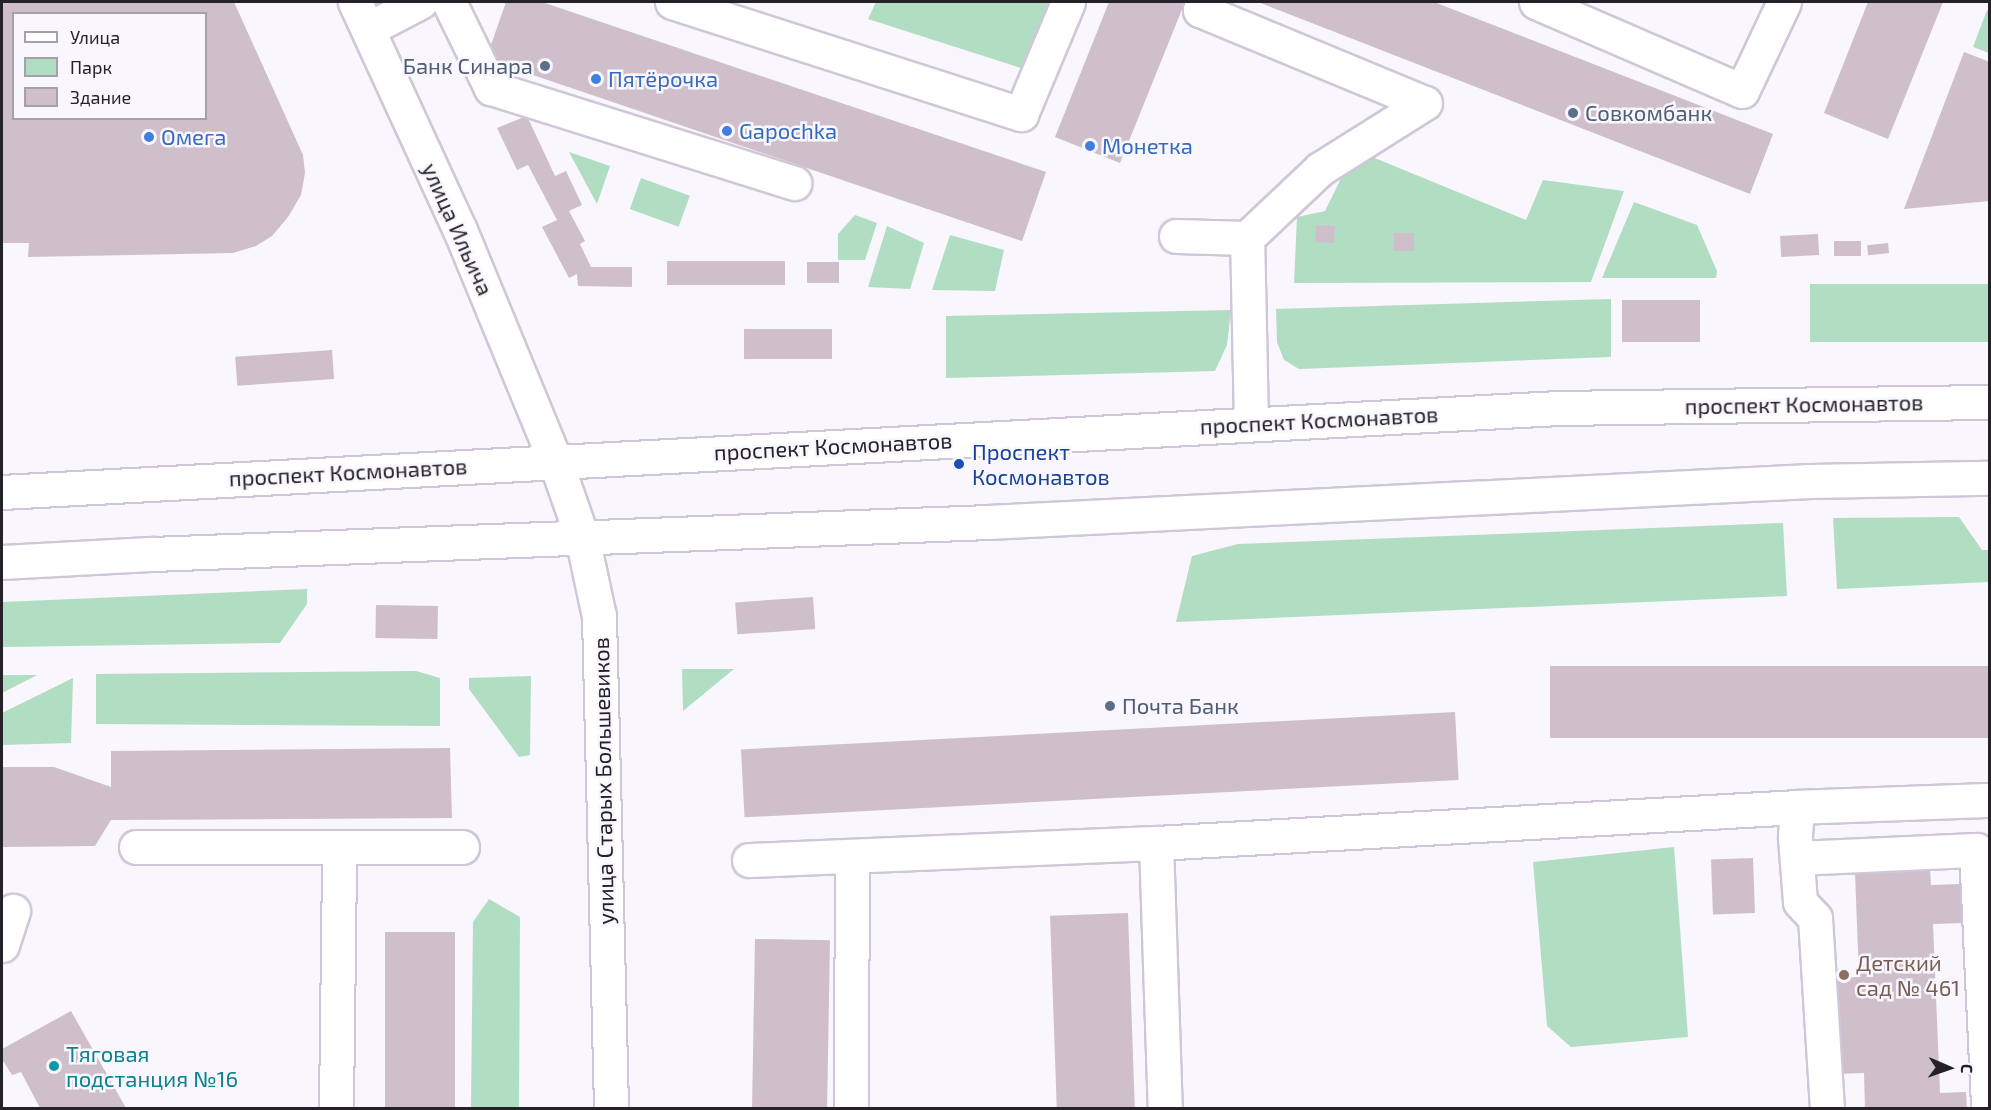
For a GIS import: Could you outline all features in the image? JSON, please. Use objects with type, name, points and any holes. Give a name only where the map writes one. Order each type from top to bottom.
[{"type":"main road","points":[[361,15],[420,2]]},
{"type":"main road","points":[[449,2],[491,88],[794,183]]},
{"type":"main road","points":[[672,2],[1021,114],[1068,2]]},
{"type":"main road","points":[[1176,236],[1247,238],[1320,169],[1425,103],[1200,10],[1204,2]]},
{"type":"main road","points":[[1536,2],[1743,91],[1784,2]]},
{"type":"main road","name":"улица Ильича","points":[[361,15],[460,230],[555,460]]},
{"type":"main road","points":[[1247,238],[1251,423]]},
{"type":"main road","name":"проспект Космонавтов","points":[[2,492],[555,460],[1580,408],[1989,402]]},
{"type":"main road","name":"улица Старых Большевиков","points":[[555,460],[582,537],[599,616],[611,1108]]},
{"type":"main road","points":[[2,562],[988,522],[1810,481],[1989,478]]},
{"type":"main road","points":[[749,860],[1156,843],[1797,807],[1989,800]]},
{"type":"main road","points":[[1797,807],[1800,902],[1815,918],[1827,1108]]},
{"type":"main road","points":[[1156,843],[1165,1108]]},
{"type":"main road","points":[[136,847],[462,847]]},
{"type":"main road","points":[[336,1108],[339,847]]},
{"type":"main road","points":[[1797,858],[1976,850],[1988,1108]]},
{"type":"main road","points":[[851,1108],[852,856]]},
{"type":"main road","points":[[2,945],[13,911]]},
{"type":"green space","points":[[876,2],[1053,2],[1024,69],[868,19]]},
{"type":"green space","points":[[1987,10],[1989,11],[1989,53],[1973,47]]},
{"type":"green space","points":[[1355,150],[1526,220],[1543,180],[1624,191],[1591,282],[1294,283],[1297,217],[1325,211]]},
{"type":"green space","points":[[569,152],[610,166],[597,204]]},
{"type":"green space","points":[[641,178],[690,196],[679,227],[630,209]]},
{"type":"green space","points":[[1634,202],[1697,225],[1717,271],[1716,278],[1602,278]]},
{"type":"green space","points":[[855,215],[877,223],[865,260],[838,260],[838,234]]},
{"type":"green space","points":[[887,226],[924,243],[910,289],[868,287]]},
{"type":"green space","points":[[950,235],[1004,250],[995,291],[932,290]]},
{"type":"green space","points":[[1810,284],[1989,284],[1989,342],[1810,342]]},
{"type":"green space","points":[[1611,299],[1611,357],[1299,369],[1284,360],[1277,342],[1276,309]]},
{"type":"green space","points":[[1231,310],[1227,345],[1215,371],[946,378],[946,316]]},
{"type":"green space","points":[[1959,517],[1982,550],[1989,550],[1989,582],[1837,589],[1833,518]]},
{"type":"green space","points":[[1783,523],[1787,596],[1176,622],[1192,556],[1238,544]]},
{"type":"green space","points":[[307,589],[307,604],[280,643],[2,647],[2,602]]},
{"type":"green space","points":[[682,669],[734,669],[683,711]]},
{"type":"green space","points":[[416,671],[440,678],[440,726],[96,724],[96,674]]},
{"type":"green space","points":[[2,675],[37,675],[2,693]]},
{"type":"green space","points":[[531,676],[530,755],[519,757],[469,689],[469,678]]},
{"type":"green space","points":[[73,678],[71,743],[2,745],[2,713]]},
{"type":"green space","points":[[1674,847],[1688,1037],[1571,1047],[1547,1026],[1533,862]]},
{"type":"green space","points":[[489,899],[520,917],[519,1108],[471,1108],[473,922]]},
{"type":"building","name":"Омега","points":[[2,2],[234,2],[303,155],[305,173],[301,195],[288,217],[272,236],[256,246],[233,253],[28,257],[29,243],[2,243]]},
{"type":"building","points":[[506,2],[542,2],[1046,172],[1022,241],[486,59]]},
{"type":"building","points":[[1109,2],[1185,2],[1120,163],[1055,137]]},
{"type":"building","points":[[1258,2],[1434,2],[1773,134],[1750,194]]},
{"type":"building","points":[[1868,2],[1943,2],[1888,139],[1824,113]]},
{"type":"building","points":[[1964,52],[1990,62],[1990,201],[1904,209]]},
{"type":"building","points":[[527,116],[555,176],[566,171],[582,205],[569,211],[585,241],[580,244],[591,267],[632,267],[632,287],[578,286],[577,274],[569,278],[542,227],[557,220],[528,165],[517,170],[497,128]]},
{"type":"building","points":[[1316,225],[1335,226],[1334,243],[1315,242]]},
{"type":"building","points":[[1394,233],[1414,233],[1414,251],[1394,251]]},
{"type":"building","points":[[1818,234],[1819,255],[1781,257],[1780,236]]},
{"type":"building","points":[[1834,241],[1861,241],[1861,256],[1834,256]]},
{"type":"building","points":[[1888,243],[1889,253],[1868,255],[1867,245]]},
{"type":"building","points":[[667,261],[785,261],[785,285],[667,285]]},
{"type":"building","points":[[807,262],[839,262],[839,283],[807,283]]},
{"type":"building","points":[[1622,300],[1700,300],[1700,342],[1622,342]]},
{"type":"building","points":[[744,329],[832,329],[832,359],[744,359]]},
{"type":"building","points":[[332,350],[334,379],[237,386],[235,357]]},
{"type":"building","points":[[813,597],[815,629],[737,634],[735,602]]},
{"type":"building","points":[[376,605],[438,606],[437,639],[375,638]]},
{"type":"building","points":[[1550,666],[1990,666],[1990,738],[1550,738]]},
{"type":"building","points":[[1455,712],[1459,780],[745,817],[741,749]]},
{"type":"building","points":[[450,748],[452,818],[111,820],[95,846],[2,847],[2,767],[54,767],[111,787],[111,751]]},
{"type":"building","points":[[1753,858],[1755,913],[1713,914],[1711,859]]},
{"type":"building","points":[[1930,868],[1931,885],[1961,884],[1963,923],[1933,924],[1940,1093],[1966,1092],[1967,1108],[1865,1108],[1864,1073],[1838,1074],[1833,978],[1859,977],[1855,872]]},
{"type":"building","points":[[1128,913],[1135,1108],[1057,1108],[1050,916]]},
{"type":"building","points":[[385,932],[455,932],[455,1108],[385,1108]]},
{"type":"building","points":[[755,939],[830,940],[827,1108],[752,1108]]},
{"type":"building","name":"Тяговая подстанция №16","points":[[71,1011],[126,1108],[40,1108],[21,1072],[12,1075],[2,1059],[2,1049]]},
{"type":"place","name":"Банк Синара","points":[[545,66]]},
{"type":"place","name":"Пятёрочка","points":[[596,79]]},
{"type":"place","name":"Совкомбанк","points":[[1573,113]]},
{"type":"place","name":"Gapochka","points":[[727,131]]},
{"type":"place","name":"Омега","points":[[149,137]]},
{"type":"place","name":"Монетка","points":[[1090,146]]},
{"type":"place","name":"Проспект Космонавтов","points":[[959,464]]},
{"type":"place","name":"Почта Банк","points":[[1110,706]]},
{"type":"place","name":"Детский сад № 461","points":[[1844,975]]},
{"type":"place","name":"Тяговая подстанция №16","points":[[54,1066]]}]
